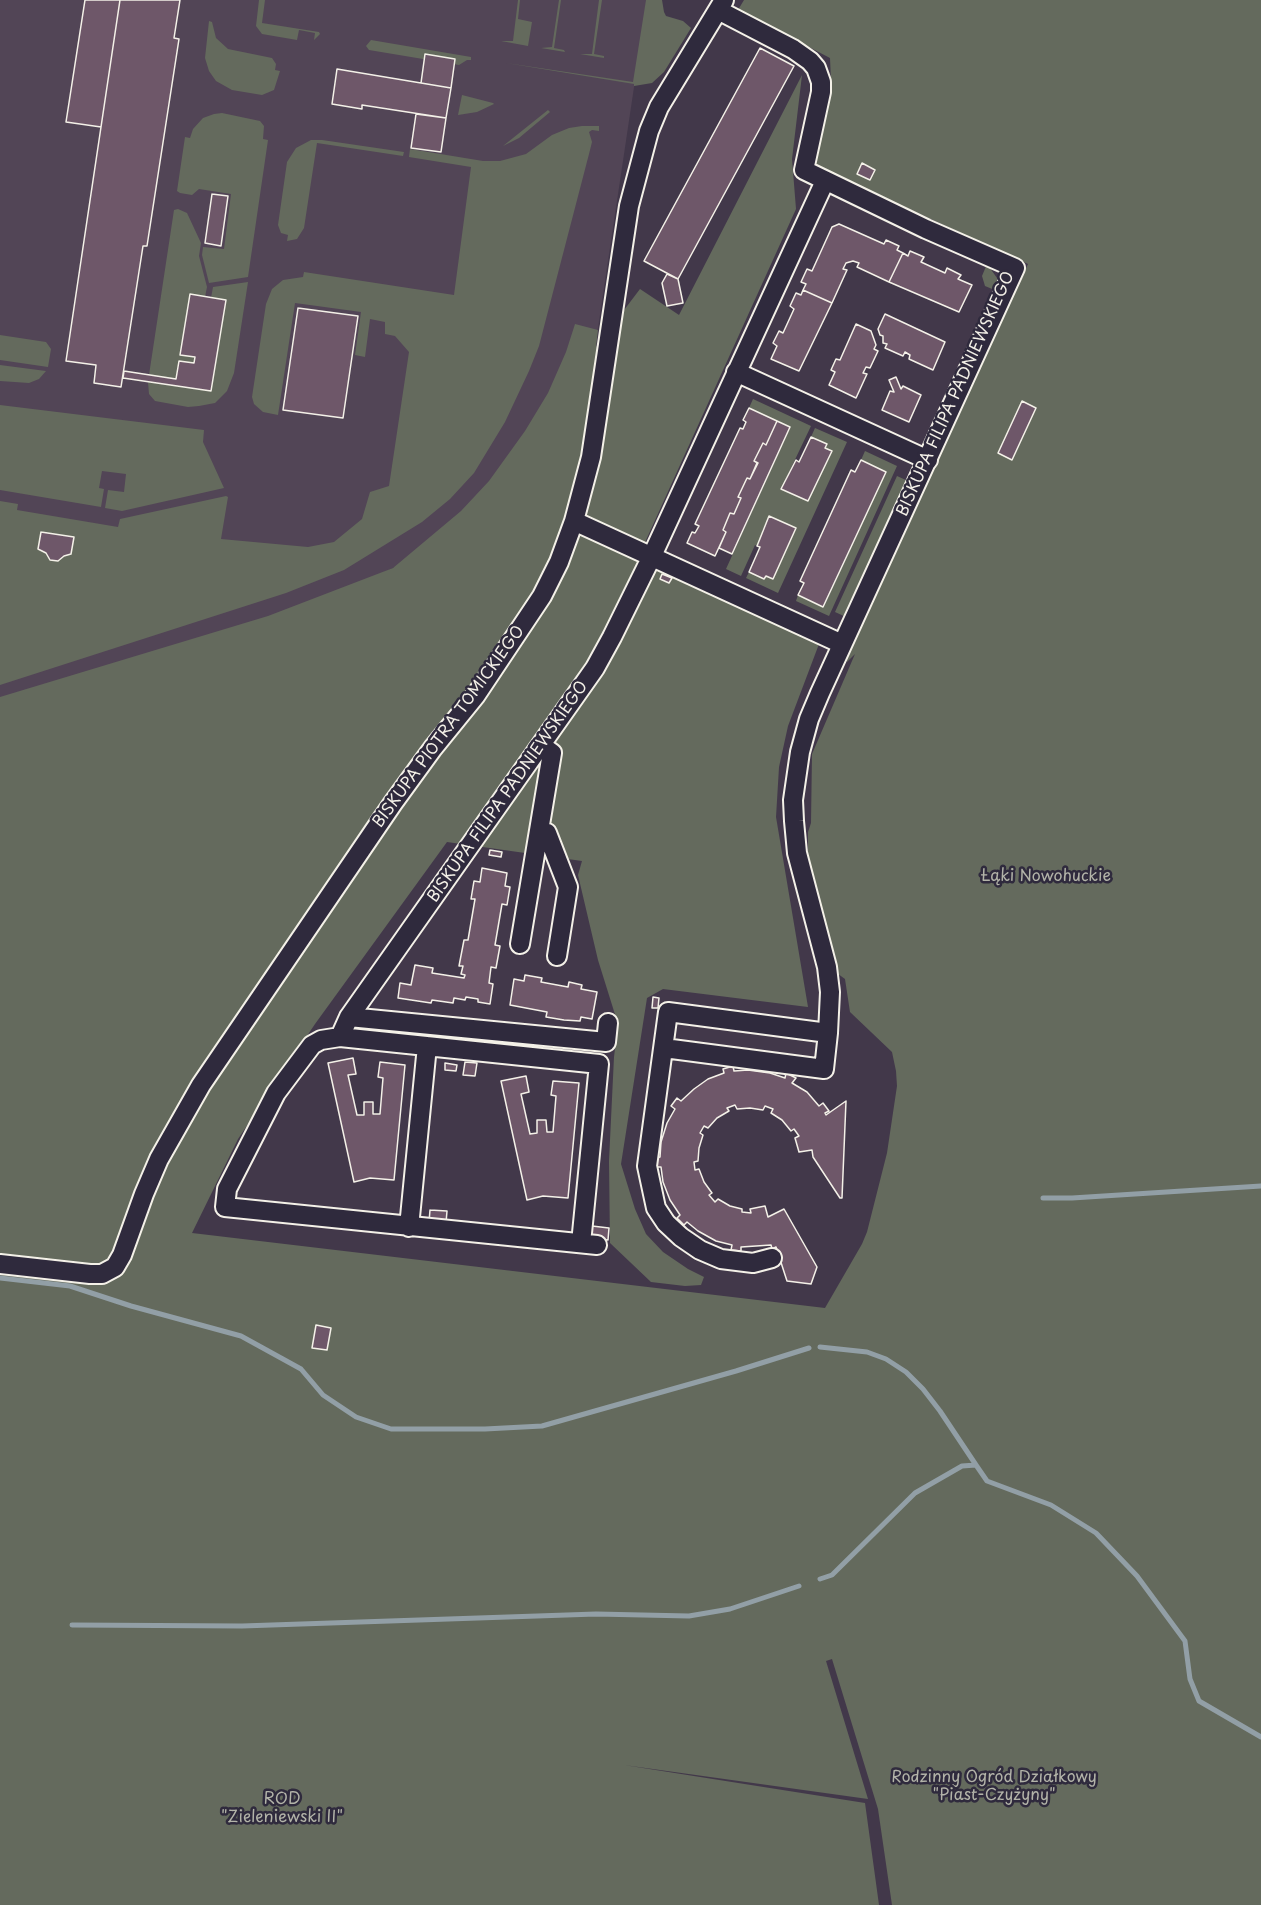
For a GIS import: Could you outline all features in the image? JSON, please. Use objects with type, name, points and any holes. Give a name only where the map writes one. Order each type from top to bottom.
[{"type":"street","name":"BISKUPA FILIPA PADNIEWSKIEGO","points":[[664,1048],[824,1069],[830,992],[826,967],[797,853],[793,800],[804,735],[842,644],[1015,268],[804,170],[821,92],[821,82],[816,68],[793,49],[721,5]]},
{"type":"street","name":"BISKUPA PIOTRA TOMICKIEGO","points":[[0,1264],[90,1274],[102,1274],[115,1267],[122,1255],[154,1170],[187,1106],[393,803],[433,748],[477,695],[542,596],[559,562],[574,521],[591,457],[629,206],[649,131],[659,107],[721,5]]},
{"type":"street","name":"BISKUPA FILIPA PADNIEWSKIEGO","points":[[340,1037],[350,1017],[595,668],[651,558],[825,181]]},
{"type":"street","points":[[736,372],[928,460]]},
{"type":"street","points":[[574,521],[842,644]]},
{"type":"street","points":[[520,944],[552,753],[541,745]]},
{"type":"street","points":[[539,832],[547,833],[568,887],[556,956]]},
{"type":"street","points":[[772,1258],[753,1263],[721,1259],[700,1250],[666,1224],[656,1208],[647,1166],[668,1012],[828,1033]]},
{"type":"street","points":[[350,1017],[606,1042],[608,1023]]},
{"type":"street","points":[[340,1037],[427,1046],[599,1064],[589,1244],[225,1207],[227,1189],[276,1093],[312,1045],[321,1040],[340,1037]]},
{"type":"street","points":[[409,1227],[427,1046]]},
{"type":"shaded area","points":[[0,0],[647,0],[595,348],[518,511],[0,747]]},
{"type":"green space","points":[[259,0],[265,0],[262,23],[319,32],[320,34],[314,40],[315,33],[299,30],[297,40],[262,34],[256,26]]},
{"type":"green space","points":[[518,0],[520,0],[518,19],[532,22],[528,46],[501,41],[513,41]]},
{"type":"green space","points":[[559,0],[561,0],[554,48],[565,52],[541,48],[552,47]]},
{"type":"green space","points":[[599,0],[602,0],[594,54],[604,56],[604,58],[580,54],[592,54]]},
{"type":"green space","points":[[646,0],[662,0],[666,16],[683,21],[691,28],[664,72],[652,83],[634,86],[634,84],[506,63],[633,82]]},
{"type":"green space","points":[[744,0],[1261,0],[1261,1905],[892,1905],[878,1809],[832,1659],[826,1661],[868,1799],[624,1765],[865,1803],[879,1905],[0,1905],[0,697],[268,616],[393,568],[461,511],[489,481],[525,431],[548,393],[566,352],[575,324],[598,330],[596,347],[640,289],[679,315],[802,75],[792,159],[796,209],[637,560],[819,644],[788,726],[779,767],[776,817],[808,1007],[663,989],[647,998],[621,1164],[635,1209],[646,1234],[663,1252],[704,1277],[701,1285],[685,1286],[651,1282],[610,1243],[609,1161],[614,1057],[618,1024],[598,960],[578,875],[582,861],[447,842],[315,1024],[238,1139],[192,1233],[825,1308],[867,1232],[887,1153],[897,1086],[896,1071],[892,1052],[850,1012],[845,979],[834,971],[808,867],[812,754],[855,654],[847,662],[845,656],[1028,264],[816,166],[817,144],[831,81],[830,58],[738,10]]},
{"type":"green space","points":[[209,21],[212,22],[216,38],[228,49],[272,58],[276,64],[275,70],[280,71],[274,90],[262,95],[232,90],[216,81],[209,71],[205,58]]},
{"type":"green space","points":[[371,40],[471,57],[471,60],[459,65],[369,50],[366,46]]},
{"type":"green space","points":[[462,95],[494,104],[477,112],[458,115]]},
{"type":"green space","points":[[548,110],[550,112],[519,138],[503,146]]},
{"type":"green space","points":[[222,113],[260,121],[264,126],[263,139],[268,140],[248,277],[209,283],[202,255],[203,247],[224,249],[231,194],[199,189],[192,195],[177,191],[185,137],[190,138],[193,129],[203,118]]},
{"type":"green space","points":[[599,126],[599,131],[589,132],[592,142],[539,346],[505,422],[474,473],[450,499],[422,522],[344,570],[286,593],[0,685],[0,501],[18,504],[17,510],[118,527],[120,519],[226,496],[228,497],[221,539],[308,547],[334,542],[362,519],[370,492],[389,486],[409,352],[395,336],[385,334],[385,322],[370,319],[365,357],[355,355],[361,312],[295,303],[278,415],[263,412],[254,404],[252,397],[266,304],[272,289],[283,280],[303,277],[304,272],[454,295],[471,167],[409,157],[410,149],[483,161],[500,161],[526,154],[552,135],[569,128]]},
{"type":"green space","points":[[311,140],[404,152],[403,156],[317,143],[304,228],[297,239],[287,241],[288,235],[281,233],[278,225],[287,162],[296,148]]},
{"type":"green space","points":[[178,209],[187,213],[201,243],[199,256],[207,287],[205,297],[190,295],[180,355],[195,357],[194,363],[179,361],[176,379],[149,375],[174,210]]},
{"type":"green space","points":[[987,264],[997,278],[997,291],[985,286],[982,276]]},
{"type":"green space","points":[[248,282],[234,373],[227,391],[215,403],[199,406],[188,407],[155,401],[149,394],[148,382],[211,391],[226,300],[211,298],[213,287]]},
{"type":"green space","points":[[0,335],[46,342],[51,349],[48,367],[0,360]]},
{"type":"green space","points":[[0,365],[46,371],[39,379],[29,383],[0,381]]},
{"type":"green space","points":[[753,399],[811,426],[781,489],[808,501],[832,451],[825,448],[826,444],[811,437],[815,428],[847,442],[778,593],[746,578],[749,572],[764,579],[766,576],[773,579],[796,528],[769,516],[757,546],[755,545],[741,576],[726,569],[790,428],[749,408]]},
{"type":"green space","points":[[0,405],[204,430],[203,442],[224,488],[122,511],[105,508],[108,490],[124,492],[126,474],[102,471],[99,488],[104,489],[101,507],[0,490]]},
{"type":"green space","points":[[865,451],[897,466],[829,616],[796,601],[798,595],[824,606],[886,472],[861,460]]},
{"type":"green space","points":[[897,476],[908,481],[846,617],[835,612]]},
{"type":"building","points":[[85,0],[120,0],[101,127],[66,122]]},
{"type":"building","points":[[120,0],[180,0],[174,38],[179,39],[147,246],[143,246],[121,387],[94,383],[96,365],[66,361]]},
{"type":"building","points":[[760,48],[794,66],[678,279],[644,261]]},
{"type":"building","points":[[425,54],[455,59],[451,88],[421,83]]},
{"type":"building","points":[[337,69],[451,88],[446,118],[362,105],[362,109],[332,104]]},
{"type":"building","points":[[416,114],[446,118],[441,152],[411,148]]},
{"type":"building","points":[[862,163],[875,170],[870,180],[857,174]]},
{"type":"building","points":[[212,194],[228,196],[221,246],[205,243]]},
{"type":"building","points":[[839,224],[884,244],[886,240],[899,246],[897,250],[903,253],[889,282],[857,267],[859,263],[853,261],[846,263],[843,269],[847,270],[832,303],[803,290],[806,284],[801,282],[807,269],[812,271],[832,227]]},
{"type":"building","points":[[910,251],[924,257],[921,262],[945,273],[947,268],[961,275],[958,279],[972,285],[959,312],[889,282],[903,253],[908,256]]},
{"type":"building","points":[[667,274],[678,279],[683,303],[667,306],[662,283]]},
{"type":"building","points":[[803,290],[832,303],[799,371],[771,359],[777,346],[773,343],[779,331],[783,333],[794,309],[790,306],[796,293],[801,295]]},
{"type":"building","points":[[190,294],[226,300],[211,391],[123,378],[124,371],[176,379],[179,361],[194,363],[195,357],[180,355]]},
{"type":"building","points":[[298,308],[358,316],[343,418],[283,410]]},
{"type":"building","points":[[885,314],[945,342],[933,370],[909,359],[910,355],[905,352],[903,356],[885,348],[887,344],[883,343],[883,336],[880,335],[878,329]]},
{"type":"building","points":[[856,324],[871,331],[876,345],[874,349],[878,351],[870,368],[866,367],[863,373],[867,374],[856,398],[829,385],[835,372],[831,370],[836,359],[840,360]]},
{"type":"building","points":[[896,377],[901,389],[903,386],[921,395],[909,422],[882,410],[890,391],[894,392],[889,380]]},
{"type":"building","points":[[1022,401],[1036,408],[1012,460],[998,453]]},
{"type":"building","points":[[749,408],[777,421],[766,445],[763,443],[754,461],[757,463],[738,497],[741,498],[734,514],[730,513],[723,530],[726,532],[715,556],[687,543],[692,532],[695,533],[699,526],[695,524],[740,428],[743,429],[746,422],[743,420]]},
{"type":"building","points":[[777,421],[790,427],[732,554],[719,548],[726,532],[723,530],[730,513],[734,514],[741,498],[738,497],[747,478],[750,479],[758,463],[754,461],[763,443],[766,445]]},
{"type":"building","points":[[811,437],[827,444],[825,448],[832,451],[808,501],[781,489],[796,460],[799,462]]},
{"type":"building","points":[[861,460],[886,472],[823,607],[798,595],[804,583],[800,581],[851,470],[855,472]]},
{"type":"building","points":[[769,516],[796,528],[773,579],[766,576],[764,579],[749,572],[760,547],[757,546]]},
{"type":"building","points":[[41,532],[74,537],[71,554],[58,561],[50,560],[46,553],[38,549]]},
{"type":"building","points":[[662,574],[672,578],[669,583],[660,579]]},
{"type":"building","points":[[490,850],[502,852],[501,857],[489,855]]},
{"type":"building","points":[[482,868],[507,873],[505,886],[510,887],[507,905],[502,904],[495,945],[500,946],[496,968],[491,967],[489,983],[493,984],[490,1004],[466,997],[465,1000],[454,998],[453,1003],[432,1000],[431,1003],[398,998],[400,983],[411,985],[415,965],[433,968],[432,973],[464,978],[465,975],[461,974],[463,966],[459,966],[464,940],[468,940],[475,899],[471,899],[474,881],[480,882]]},
{"type":"building","points":[[525,975],[542,978],[541,982],[568,987],[569,982],[582,985],[581,989],[597,992],[592,1019],[581,1017],[580,1021],[546,1017],[547,1012],[510,1005],[514,979],[524,981]]},
{"type":"building","points":[[653,997],[659,998],[658,1008],[652,1008]]},
{"type":"building","points":[[353,1058],[356,1074],[348,1075],[357,1115],[364,1115],[364,1102],[373,1102],[373,1114],[380,1114],[383,1078],[378,1077],[380,1062],[405,1065],[394,1180],[370,1178],[354,1182],[328,1063]]},
{"type":"building","points":[[465,1062],[477,1063],[475,1076],[463,1075]]},
{"type":"building","points":[[445,1063],[457,1065],[456,1071],[445,1070]]},
{"type":"building","points":[[733,1066],[734,1071],[770,1073],[785,1078],[786,1073],[796,1078],[792,1083],[807,1092],[819,1106],[823,1103],[829,1111],[825,1113],[826,1115],[846,1101],[842,1198],[813,1157],[812,1150],[799,1152],[795,1138],[799,1136],[794,1129],[791,1131],[782,1120],[771,1113],[773,1109],[765,1106],[763,1110],[737,1109],[735,1105],[727,1108],[729,1111],[717,1118],[708,1128],[704,1126],[700,1133],[703,1135],[698,1161],[694,1162],[695,1170],[699,1169],[712,1193],[709,1195],[715,1202],[718,1199],[730,1206],[742,1209],[742,1212],[751,1213],[750,1209],[765,1206],[768,1217],[784,1209],[817,1267],[811,1284],[787,1281],[776,1247],[772,1249],[771,1245],[741,1247],[741,1251],[731,1250],[732,1245],[716,1241],[687,1222],[684,1225],[677,1218],[680,1215],[670,1200],[663,1182],[661,1167],[656,1167],[655,1158],[660,1157],[661,1142],[667,1123],[675,1109],[671,1106],[677,1098],[681,1101],[708,1079],[724,1073],[723,1069]]},
{"type":"building","points":[[526,1076],[529,1092],[521,1094],[530,1134],[537,1133],[537,1120],[546,1120],[547,1132],[553,1132],[556,1096],[551,1095],[553,1081],[579,1083],[568,1198],[543,1196],[527,1200],[501,1081]]},
{"type":"building","points":[[430,1210],[447,1211],[446,1223],[429,1222]]},
{"type":"building","points":[[592,1226],[609,1228],[608,1240],[591,1238]]},
{"type":"building","points":[[316,1325],[331,1328],[327,1350],[312,1348]]},
{"type":"waterway","points":[[1043,1198],[1261,1186]]},
{"type":"waterway","points":[[0,1278],[70,1286],[131,1306],[241,1336],[301,1369],[323,1395],[356,1417],[391,1429],[485,1429],[542,1426],[809,1348]]},
{"type":"waterway","points":[[820,1347],[867,1352],[886,1359],[906,1372],[940,1411],[976,1465]]},
{"type":"waterway","points":[[820,1579],[832,1575],[915,1493],[962,1466],[976,1465],[987,1481],[1051,1505],[1096,1533],[1137,1576],[1185,1641],[1190,1679],[1199,1701],[1261,1737]]},
{"type":"waterway","points":[[72,1625],[242,1626],[596,1614],[689,1616],[730,1609],[799,1586]]},
{"type":"park label","name":"Łąki Nowohuckie","points":[[1046,877]]},
{"type":"park label","name":"Rodzinny Ogród Działkowy \"Piast-Czyżyny\"","points":[[994,1787]]},
{"type":"park label","name":"ROD \"Zieleniewski II\"","points":[[282,1809]]}]
